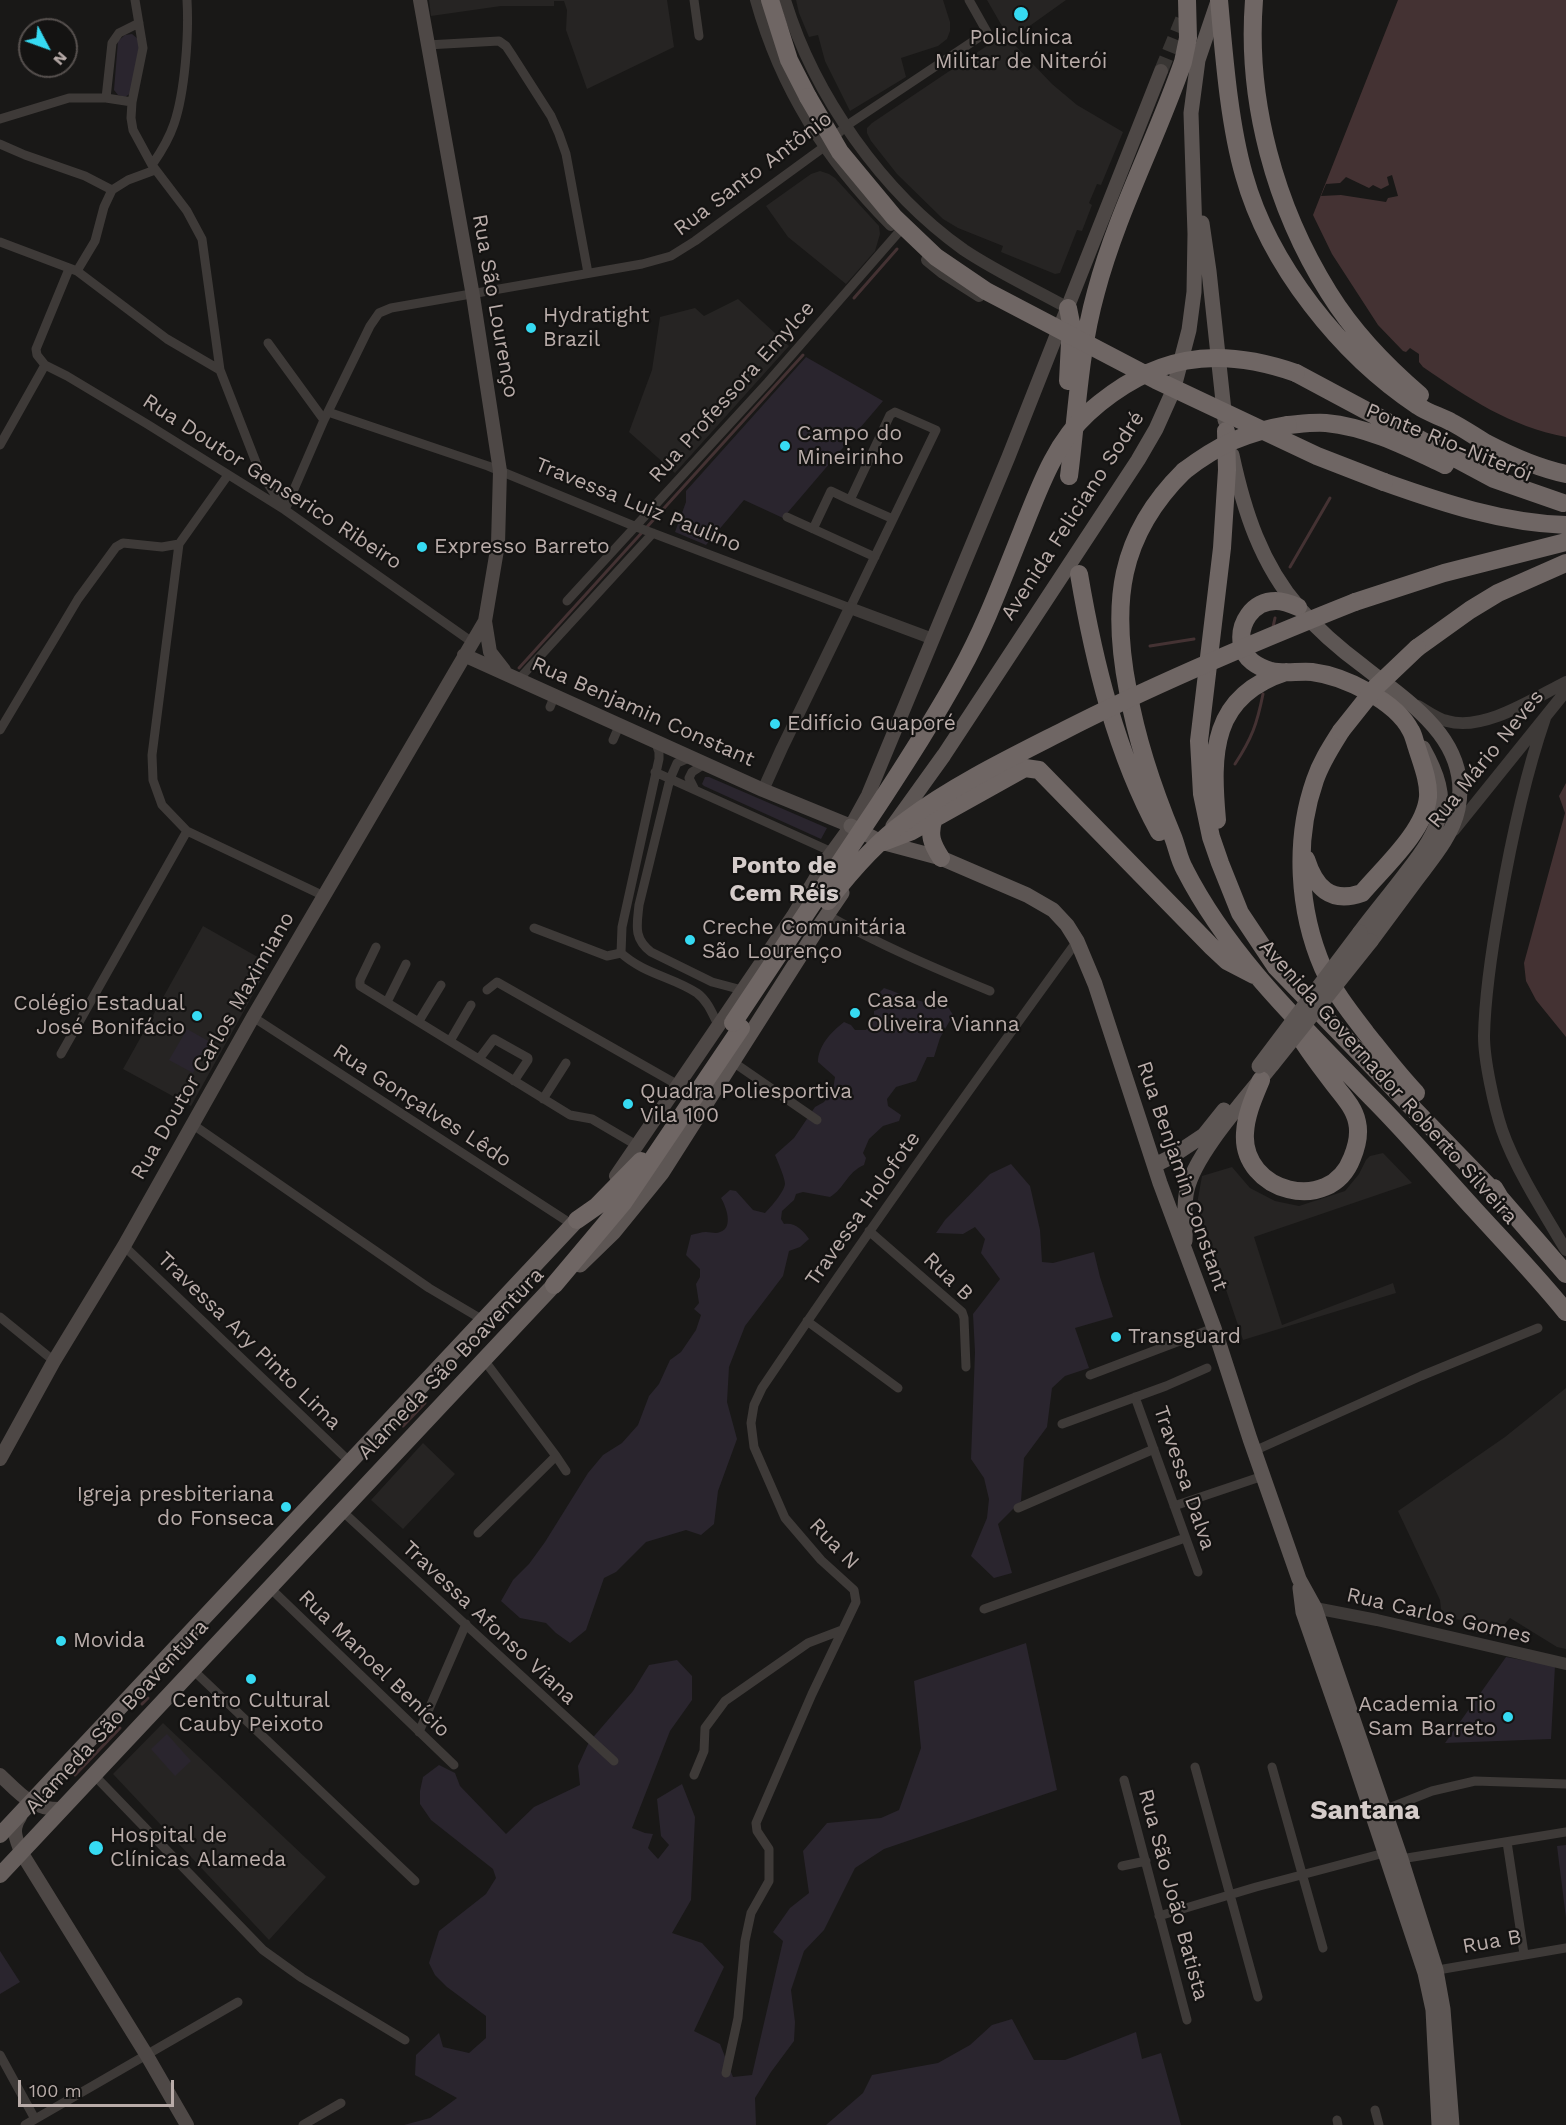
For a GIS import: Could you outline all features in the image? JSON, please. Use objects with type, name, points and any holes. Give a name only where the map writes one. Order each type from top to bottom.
[{"type":"highway","points":[[770,0],[789,60],[840,152],[894,217],[936,257],[986,291],[1167,385],[1317,456],[1439,502],[1525,523],[1566,525]]},
{"type":"highway","points":[[1068,308],[1071,316],[1069,477],[1088,320],[1107,257],[1183,62],[1188,38],[1187,0]]},
{"type":"highway","points":[[1219,0],[1238,149],[1244,175],[1263,227],[1284,267],[1333,331],[1370,367],[1420,407],[1450,422]]},
{"type":"highway","points":[[1254,0],[1254,65],[1271,165],[1286,209],[1329,293],[1354,327],[1409,385],[1450,422]]},
{"type":"highway","points":[[575,1222],[597,1206],[633,1171],[933,719],[962,670],[983,625],[1046,471],[1062,444],[1086,415],[1111,394],[1133,380],[1179,361],[1203,357],[1245,359],[1277,366],[1296,373],[1494,479],[1565,503]]},
{"type":"highway","name":"Ponte Rio-Niterói","points":[[1450,422],[1487,444],[1536,466],[1566,474]]},
{"type":"highway","name":"Ponte Rio-Niterói","points":[[1184,471],[1204,456],[1247,434],[1288,425],[1323,423],[1346,426],[1377,435],[1531,500],[1565,503]]},
{"type":"highway","points":[[1226,431],[1227,470],[1223,537],[1199,741],[1202,794],[1211,837],[1220,863],[1240,913],[1276,967],[1500,1198]]},
{"type":"highway","name":"Avenida Governador Roberto Silveira","points":[[1184,471],[1167,488],[1151,510],[1140,528],[1129,555],[1121,590],[1120,634],[1132,713],[1146,769],[1183,868],[1221,929],[1255,976],[1413,1142],[1566,1312]]},
{"type":"highway","points":[[554,1285],[623,1203],[731,1025],[805,933],[848,874],[905,820],[982,772],[1118,703],[1258,641],[1355,602],[1444,573],[1566,542]]},
{"type":"highway","points":[[1298,606],[1276,601],[1267,602],[1248,614],[1241,632],[1242,648],[1254,663],[1274,672],[1312,672],[1335,677],[1355,686],[1391,708],[1403,719],[1411,731],[1426,775],[1428,796],[1423,816],[1397,852],[1362,893],[1352,896],[1339,896],[1326,892],[1316,883],[1306,858],[1303,836],[1308,805],[1316,778],[1324,759],[1341,731],[1376,687],[1417,648],[1498,593],[1566,563]]},
{"type":"highway","points":[[1079,574],[1092,642],[1118,735],[1156,828],[1183,868]]},
{"type":"highway","points":[[1220,863],[1215,781],[1219,737],[1226,716],[1238,699],[1253,686],[1288,672]]},
{"type":"highway","points":[[881,842],[912,831],[1025,768],[1039,770],[1212,947],[1227,961],[1255,976]]},
{"type":"highway","points":[[934,818],[930,836],[941,858]]},
{"type":"highway","name":"Avenida Governador Roberto Silveira","points":[[1303,836],[1302,870],[1309,926],[1323,968],[1340,998],[1402,1078],[1467,1151],[1487,1176],[1500,1198],[1566,1274]]},
{"type":"highway","points":[[1264,1070],[1247,1114],[1244,1135],[1248,1152],[1256,1168],[1270,1182],[1287,1190],[1304,1192],[1320,1189],[1333,1183],[1344,1173],[1357,1147],[1357,1121],[1350,1106],[1302,1042],[1282,1004]]},
{"type":"highway","name":"Alameda São Boaventura","points":[[0,1835],[575,1222]]},
{"type":"highway","name":"Alameda São Boaventura","points":[[0,1875],[554,1285]]},
{"type":"main road","name":"Rua São Lourenço","points":[[420,0],[473,296],[500,471],[498,544],[485,621],[490,652],[512,676]]},
{"type":"main road","name":"Avenida Feliciano Sodré","points":[[881,842],[944,754],[1115,496],[1156,429],[1173,391],[1185,351],[1194,292],[1194,178],[1191,113],[1194,82],[1203,42],[1219,0]]},
{"type":"main road","points":[[763,790],[850,826],[868,795],[1068,308],[1099,224],[1161,71]]},
{"type":"main road","points":[[1185,1247],[1185,1204],[1188,1184],[1201,1159],[1264,1070],[1365,937],[1437,852],[1452,827],[1458,809],[1459,796],[1454,758],[1446,742],[1409,700],[1362,666],[1320,631],[1298,606],[1268,564],[1253,531],[1242,498],[1226,431],[1209,272],[1194,178]]},
{"type":"main road","name":"Rua São Lourenço","points":[[464,655],[485,621]]},
{"type":"main road","points":[[464,655],[512,676]]},
{"type":"main road","name":"Rua Doutor Carlos Maximiano","points":[[0,1459],[54,1361],[123,1246],[253,1017],[464,655]]},
{"type":"main road","name":"Rua Benjamin Constant","points":[[512,676],[553,701],[620,724],[763,790]]},
{"type":"main road","points":[[1365,937],[1436,830],[1440,814],[1440,786],[1434,769],[1411,731]]},
{"type":"main road","name":"Rua Benjamin Constant","points":[[905,810],[906,823],[941,858]]},
{"type":"main road","name":"Alameda São Boaventura","points":[[575,1222],[611,1183],[678,1085],[731,1025],[742,990],[793,916],[850,826]]},
{"type":"main road","name":"Rua Benjamin Constant","points":[[850,826],[881,842],[941,858],[1042,903],[1060,917],[1077,941],[1095,984],[1160,1183],[1214,1328],[1254,1451],[1394,1853],[1443,2009],[1452,2125]]},
{"type":"main road","name":"Alameda São Boaventura","points":[[554,1285],[568,1277],[614,1232],[654,1184],[816,931],[881,842]]},
{"type":"main road","points":[[793,916],[806,908],[814,909],[820,917],[816,931]]},
{"type":"main road","points":[[1155,1165],[1204,1135],[1264,1070]]},
{"type":"main road","points":[[1160,1183],[1175,1191],[1188,1184]]},
{"type":"main road","name":"Rua Benjamin Constant","points":[[1309,1610],[1384,1810],[1394,1853]]},
{"type":"main road","points":[[0,1775],[29,1802],[51,1809],[62,1809]]},
{"type":"main road","points":[[29,1802],[14,1829],[21,1852],[146,2054],[187,2125]]},
{"type":"main road","name":"Rua Benjamin Constant","points":[[1430,1971],[1439,2125]]},
{"type":"street","points":[[135,0],[142,48],[132,102],[133,130],[153,167],[187,211],[202,238],[220,370],[259,470],[285,510]]},
{"type":"street","points":[[0,445],[3,433],[45,365],[37,356],[36,349],[73,270],[92,250],[104,207],[112,190],[153,167],[161,153],[174,122],[183,75],[187,0]]},
{"type":"street","points":[[693,0],[699,36]]},
{"type":"street","points":[[756,0],[773,53],[788,86],[824,147],[861,195],[920,254],[960,285],[1056,336]]},
{"type":"street","points":[[785,0],[807,58],[827,98],[846,126],[894,186],[937,229],[966,251],[998,271],[1068,308]]},
{"type":"street","name":"Rua Santo Antônio","points":[[285,510],[326,416],[370,326],[379,313],[391,308],[473,296],[642,264],[678,252],[824,147],[846,126],[987,32],[969,0]]},
{"type":"street","points":[[105,98],[112,43],[119,33],[139,23]]},
{"type":"street","points":[[427,45],[499,41],[506,46],[551,116],[559,134],[566,154],[588,273]]},
{"type":"street","points":[[0,120],[69,98],[105,98],[132,102]]},
{"type":"street","points":[[0,144],[85,176],[112,190]]},
{"type":"street","name":"Rua Professora Emylce","points":[[567,601],[768,382],[898,233]]},
{"type":"street","points":[[0,242],[73,270],[167,339],[220,370]]},
{"type":"street","points":[[268,343],[326,416]]},
{"type":"street","name":"Rua Doutor Genserico Ribeiro","points":[[45,365],[107,400],[285,510],[472,642]]},
{"type":"street","points":[[763,790],[936,430],[895,412],[890,415],[850,500]]},
{"type":"street","name":"Travessa Luiz Paulino","points":[[326,416],[500,471],[634,526],[933,639]]},
{"type":"street","points":[[228,475],[179,544],[152,755],[153,780],[162,805],[187,831],[324,896]]},
{"type":"street","points":[[813,529],[831,491],[893,519]]},
{"type":"street","points":[[787,517],[875,557]]},
{"type":"street","points":[[512,676],[653,533]]},
{"type":"street","points":[[0,729],[78,599],[116,547],[123,543],[162,547],[179,544]]},
{"type":"street","name":"Rua Mário Neves","points":[[1409,700],[1447,721],[1470,722],[1488,719],[1566,682]]},
{"type":"street","name":"Rua Mário Neves","points":[[1437,852],[1566,691]]},
{"type":"street","name":"Avenida Governador Roberto Silveira","points":[[1545,718],[1533,753],[1506,870],[1493,941],[1484,1038],[1494,1101],[1502,1131],[1518,1166],[1566,1250]]},
{"type":"street","points":[[613,740],[620,724]]},
{"type":"street","points":[[621,953],[622,927],[659,752],[655,741]]},
{"type":"street","points":[[691,757],[677,763],[670,779],[639,904],[638,935],[643,946],[651,952],[712,982],[742,990]]},
{"type":"street","points":[[695,790],[689,778],[692,772],[705,763]]},
{"type":"street","points":[[655,772],[832,852]]},
{"type":"street","points":[[61,1054],[187,831]]},
{"type":"street","points":[[827,915],[895,952],[990,992]]},
{"type":"street","points":[[534,928],[607,956],[621,953],[640,967],[698,994],[710,1010],[731,1025]]},
{"type":"street","name":"Travessa Holofote","points":[[785,1518],[754,1447],[751,1423],[754,1405],[762,1388],[869,1231],[1077,941]]},
{"type":"street","points":[[376,947],[360,980],[360,986],[570,1115],[592,1119],[638,1146]]},
{"type":"street","points":[[387,1002],[406,964]]},
{"type":"street","points":[[487,990],[497,982],[678,1085]]},
{"type":"street","points":[[419,1021],[441,985]]},
{"type":"street","points":[[450,1041],[471,1005]]},
{"type":"street","name":"Rua Gonçalves Lêdo","points":[[253,1017],[575,1222]]},
{"type":"street","points":[[479,1059],[494,1039],[528,1058],[514,1081]]},
{"type":"street","points":[[733,1062],[817,1120]]},
{"type":"street","points":[[543,1099],[566,1063]]},
{"type":"street","points":[[192,1124],[429,1288],[483,1320]]},
{"type":"street","name":"Rua B","points":[[869,1231],[962,1312],[966,1367]]},
{"type":"street","name":"Travessa Ary Pinto Lima","points":[[123,1246],[350,1462]]},
{"type":"street","points":[[0,1317],[54,1361]]},
{"type":"street","points":[[807,1321],[898,1388]]},
{"type":"street","points":[[1090,1376],[1214,1328]]},
{"type":"street","points":[[1254,1451],[1421,1376],[1538,1328]]},
{"type":"street","points":[[484,1360],[567,1472]]},
{"type":"street","points":[[1062,1424],[1207,1368]]},
{"type":"street","name":"Travessa Dalva","points":[[1136,1396],[1198,1572]]},
{"type":"street","points":[[1018,1508],[1154,1449]]},
{"type":"street","points":[[478,1533],[556,1456]]},
{"type":"street","points":[[1174,1506],[1263,1476]]},
{"type":"street","name":"Travessa Afonso Viana","points":[[342,1511],[614,1761]]},
{"type":"street","name":"Rua N","points":[[726,2073],[738,2019],[745,1941],[751,1913],[768,1881],[769,1849],[756,1823],[812,1694],[856,1602],[854,1590],[821,1560],[785,1518]]},
{"type":"street","points":[[984,1609],[1185,1538]]},
{"type":"street","name":"Rua Manoel Benício","points":[[270,1588],[454,1765]]},
{"type":"street","name":"Rua Carlos Gomes","points":[[1309,1610],[1377,1620],[1566,1665]]},
{"type":"street","points":[[419,1732],[466,1624]]},
{"type":"street","points":[[694,1775],[704,1750],[705,1728],[725,1701],[808,1643],[842,1630]]},
{"type":"street","points":[[193,1670],[415,1881]]},
{"type":"street","points":[[1195,1767],[1258,1997]]},
{"type":"street","points":[[1272,1767],[1323,1948]]},
{"type":"street","points":[[94,1775],[263,1950],[294,1973],[405,2040]]},
{"type":"street","name":"Rua São João Batista","points":[[1124,1780],[1187,2020]]},
{"type":"street","points":[[1384,1810],[1432,1791],[1475,1781],[1566,1784]]},
{"type":"street","points":[[1159,1916],[1230,1894],[1394,1853],[1507,1842],[1566,1832]]},
{"type":"street","points":[[1507,1842],[1524,1954]]},
{"type":"street","points":[[1122,1866],[1146,1860]]},
{"type":"street","name":"Rua B","points":[[1430,1971],[1566,1947]]},
{"type":"street","points":[[25,2125],[238,2002]]},
{"type":"street","points":[[0,2055],[35,2119]]},
{"type":"street","points":[[303,2125],[341,2103]]},
{"type":"street","points":[[1375,2110],[1379,2125]]},
{"type":"shaded area","points":[[429,0],[667,0],[674,47],[587,89],[566,30],[567,10],[564,1],[554,1],[554,6],[501,6],[431,16]]},
{"type":"shaded area","points":[[796,0],[943,0],[950,22],[950,31],[947,39],[938,46],[901,58],[906,77],[850,111],[825,61],[818,35],[809,37]]},
{"type":"shaded area","points":[[987,0],[1066,0],[1010,40],[1052,84],[1077,105],[1123,132],[1101,185],[1097,184],[1089,203],[1092,205],[1082,231],[1077,230],[1060,273],[1055,274],[1001,252],[1003,246],[958,228],[943,219],[897,174],[867,133],[867,128],[872,123],[1006,33]]},
{"type":"shaded area","points":[[1398,0],[1566,0],[1566,437],[1526,426],[1491,410],[1423,367],[1419,362],[1419,354],[1410,348],[1406,352],[1403,351],[1378,325],[1332,254],[1313,215]]},
{"type":"shaded area","points":[[132,34],[138,39],[140,45],[131,93],[125,97],[118,95],[114,90],[118,41],[125,35]]},
{"type":"shaded area","points":[[820,171],[835,178],[879,226],[880,234],[875,251],[846,284],[788,237],[766,206],[811,174]]},
{"type":"shaded area","points":[[738,299],[789,346],[675,473],[629,432],[652,370],[660,317],[695,308],[704,316]]},
{"type":"shaded area","name":"Campo do Mineirinho","points":[[806,357],[883,401],[783,518],[744,500],[706,545],[675,532],[686,502],[686,491]]},
{"type":"shaded area","points":[[705,777],[827,828],[821,839],[704,786],[702,784]]},
{"type":"shaded area","points":[[1566,783],[1566,1037],[1536,1000],[1526,981],[1524,963],[1565,813],[1559,796]]},
{"type":"shaded area","name":"Colégio Estadual José Bonifácio","points":[[203,926],[270,964],[191,1106],[123,1069]]},
{"type":"shaded area","points":[[884,988],[928,1003],[943,1003],[953,1015],[940,1038],[934,1057],[927,1057],[916,1081],[896,1087],[887,1099],[888,1106],[901,1115],[899,1121],[883,1126],[869,1139],[863,1153],[866,1158],[864,1165],[853,1172],[830,1197],[803,1192],[796,1194],[794,1200],[782,1211],[781,1219],[784,1224],[798,1227],[809,1239],[800,1247],[789,1251],[783,1276],[745,1326],[729,1367],[727,1402],[737,1439],[718,1491],[714,1524],[701,1535],[686,1530],[646,1542],[616,1572],[604,1578],[586,1630],[570,1643],[546,1623],[520,1618],[501,1601],[513,1580],[529,1564],[545,1542],[588,1473],[603,1455],[622,1443],[638,1425],[649,1396],[659,1384],[670,1360],[681,1352],[696,1330],[701,1315],[694,1309],[699,1303],[696,1284],[700,1277],[700,1269],[686,1255],[691,1235],[704,1232],[717,1233],[724,1230],[728,1217],[721,1198],[730,1190],[736,1191],[753,1210],[765,1213],[777,1199],[785,1184],[775,1155],[794,1138],[815,1107],[824,1102],[833,1090],[835,1077],[818,1062],[820,1050],[830,1035],[844,1022],[855,1030],[866,1030],[874,1018],[874,1011],[881,1008],[885,1002],[879,998],[878,994]]},
{"type":"shaded area","points":[[187,1029],[210,1042],[193,1073],[169,1060]]},
{"type":"shaded area","points":[[1383,1153],[1412,1183],[1254,1237],[1282,1325],[1393,1283],[1396,1293],[1243,1340],[1197,1204],[1202,1176],[1232,1167],[1250,1188],[1275,1201],[1299,1206],[1345,1191],[1370,1156]]},
{"type":"shaded area","points":[[1011,1164],[1030,1186],[1040,1230],[1042,1262],[1053,1263],[1094,1252],[1113,1317],[1075,1328],[1089,1368],[1065,1376],[1052,1388],[1047,1427],[1024,1458],[1021,1501],[998,1524],[1012,1573],[994,1578],[971,1556],[987,1518],[989,1499],[984,1478],[971,1459],[975,1352],[973,1314],[1000,1279],[981,1253],[985,1239],[975,1227],[963,1234],[936,1233],[945,1220],[990,1174]]},
{"type":"shaded area","points":[[1566,1388],[1566,1649],[1557,1647],[1510,1618],[1497,1633],[1489,1635],[1476,1633],[1477,1628],[1461,1620],[1442,1617],[1440,1600],[1398,1511],[1505,1437]]},
{"type":"shaded area","points":[[423,1443],[455,1474],[403,1529],[371,1500]]},
{"type":"shaded area","points":[[1026,1643],[1057,1790],[884,1849],[855,1868],[824,1930],[804,1951],[791,1990],[795,2022],[794,2041],[755,2098],[756,2125],[404,2125],[430,2118],[457,2098],[415,2075],[416,2055],[439,2033],[443,2047],[469,2053],[486,2038],[486,2016],[447,1987],[435,1975],[429,1963],[439,1931],[486,1894],[496,1878],[493,1869],[431,1820],[420,1804],[423,1777],[439,1765],[455,1773],[460,1786],[506,1834],[534,1807],[580,1785],[578,1766],[589,1742],[633,1691],[649,1665],[677,1660],[692,1676],[692,1700],[670,1731],[632,1828],[653,1834],[648,1848],[658,1859],[669,1845],[661,1836],[657,1799],[682,1784],[695,1817],[691,1900],[672,1933],[702,1943],[724,1967],[694,2031],[720,2044],[733,2077],[752,2075],[783,1941],[773,1932],[790,1908],[809,1893],[803,1851],[827,1823],[881,1818],[899,1810],[921,1748],[914,1681]]},
{"type":"shaded area","name":"Academia Tio Sam Barreto","points":[[1506,1657],[1555,1666],[1551,1739],[1445,1743]]},
{"type":"shaded area","points":[[163,1723],[326,1877],[269,1940],[113,1774]]},
{"type":"shaded area","points":[[167,1734],[191,1761],[175,1776],[151,1749]]},
{"type":"shaded area","points":[[1566,1845],[1566,1918],[1557,1846]]},
{"type":"shaded area","points":[[0,1951],[20,1982],[0,1994]]},
{"type":"shaded area","points":[[1012,2019],[1034,2060],[1065,2060],[1136,2032],[1142,2059],[1161,2053],[1181,2125],[826,2125],[863,2093],[872,2075],[938,2063],[970,2045],[992,2025]]},
{"type":"pier","points":[[1392,175],[1398,196],[1388,198],[1386,202],[1341,195],[1321,196],[1326,184],[1340,183],[1346,177],[1369,188],[1373,185],[1381,189],[1389,185],[1387,177]]},
{"type":"waterway","points":[[854,298],[897,249]]},
{"type":"waterway","points":[[519,668],[803,355]]},
{"type":"waterway","points":[[1290,567],[1330,498]]},
{"type":"waterway","points":[[1273,627],[1275,618]]},
{"type":"waterway","points":[[1150,646],[1194,639]]},
{"type":"waterway","points":[[1235,764],[1253,730],[1263,694]]},
{"type":"waterway","points":[[403,1426],[425,1403]]},
{"type":"waterway","points":[[142,1704],[148,1698]]},
{"type":"waterway","points":[[75,1775],[120,1728]]},
{"type":"tunnel","points":[[1161,71],[1185,12]]},
{"type":"place","name":"Policlínica Militar de Niterói","points":[[1021,14]]},
{"type":"place","name":"Hydratight Brazil","points":[[531,328]]},
{"type":"place","name":"Campo do Mineirinho","points":[[785,446]]},
{"type":"place","name":"Expresso Barreto","points":[[422,547]]},
{"type":"place","name":"Edifício Guaporé","points":[[775,724]]},
{"type":"place","name":"Creche Comunitária São Lourenço","points":[[690,940]]},
{"type":"place","name":"Casa de Oliveira Vianna","points":[[855,1013]]},
{"type":"place","name":"Colégio Estadual José Bonifácio","points":[[197,1016]]},
{"type":"place","name":"Quadra Poliesportiva Vila 100","points":[[628,1104]]},
{"type":"place","name":"Transguard","points":[[1116,1337]]},
{"type":"place","name":"Igreja presbiteriana do Fonseca","points":[[286,1507]]},
{"type":"place","name":"Movida","points":[[61,1641]]},
{"type":"place","name":"Centro Cultural Cauby Peixoto","points":[[251,1679]]},
{"type":"place","name":"Academia Tio Sam Barreto","points":[[1508,1717]]},
{"type":"place","name":"Hospital de Clínicas Alameda","points":[[96,1848]]},
{"type":"district","name":"Ponto de Cem Réis","points":[[784,880]]},
{"type":"district","name":"Santana","points":[[1365,1811]]}]
